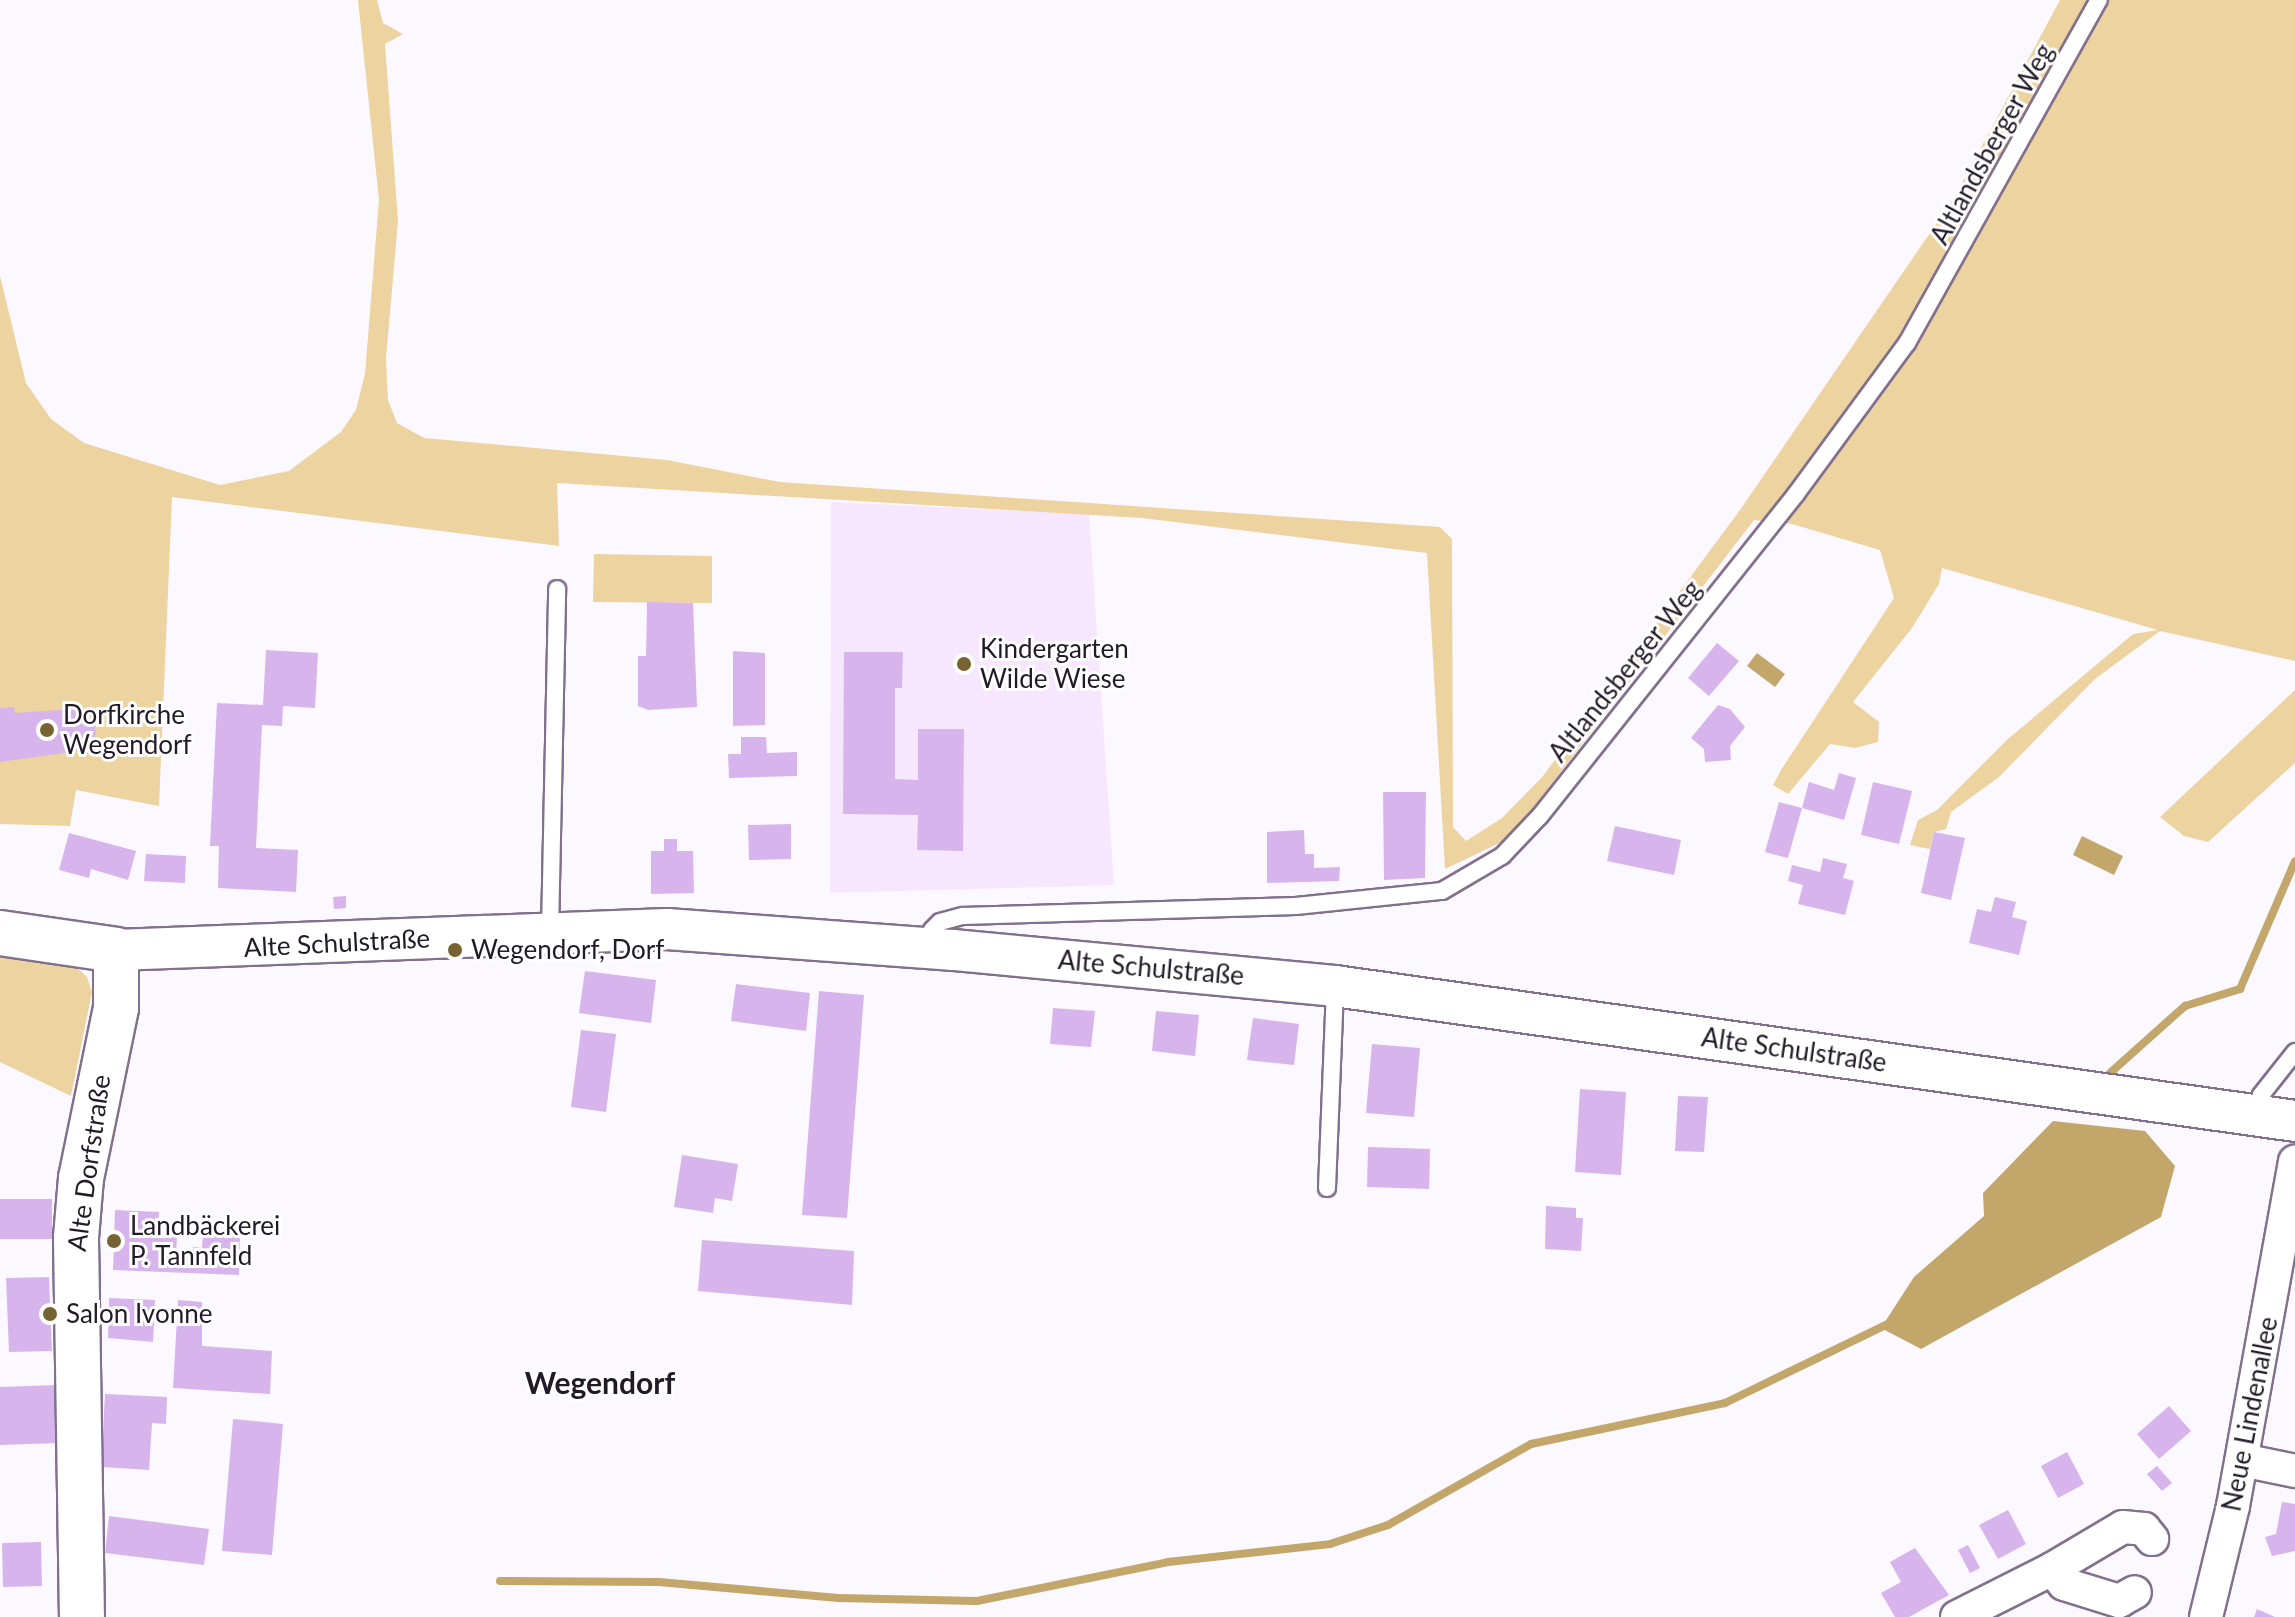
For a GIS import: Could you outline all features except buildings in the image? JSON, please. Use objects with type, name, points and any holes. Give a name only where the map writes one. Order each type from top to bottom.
[{"type":"main road","name":"Alte Schulstraße","points":[[0,933],[116,950]]},
{"type":"main road","name":"Alte Dorfstraße","points":[[82,1617],[76,1238],[81,1178],[116,1008],[116,950]]},
{"type":"street","name":"Alte Schulstraße","points":[[116,950],[550,932],[701,931],[1335,986],[2276,1118]]},
{"type":"street","name":"Neue Lindenallee","points":[[2206,1617],[2242,1460],[2295,1162]]},
{"type":"street","points":[[2242,1460],[2295,1471]]},
{"type":"street","points":[[1957,1617],[2052,1569],[2123,1527],[2144,1529],[2152,1539]]},
{"type":"street","points":[[2052,1569],[2064,1584],[2119,1601],[2135,1592]]},
{"type":"lane","name":"Altlandsberger Weg","points":[[929,949],[932,930],[940,922],[963,916],[1282,906],[1442,891],[1502,856],[1540,816],[1796,494],[1907,343],[2099,0]]},
{"type":"lane","points":[[550,932],[557,589]]},
{"type":"lane","points":[[1327,1188],[1335,986]]},
{"type":"lane","points":[[2276,1118],[2261,1095],[2295,1052]]},
{"type":"shaded area","points":[[358,0],[377,0],[383,23],[403,34],[385,44],[398,221],[386,358],[388,400],[397,423],[424,438],[667,460],[780,482],[1440,527],[1452,539],[1453,827],[1466,841],[1502,818],[1543,776],[1740,510],[1954,198],[2060,0],[2295,0],[2295,661],[2160,631],[2095,679],[1999,777],[1951,812],[1946,829],[1934,832],[1930,849],[1910,845],[1918,820],[1937,810],[2008,739],[2133,634],[2158,630],[1942,568],[1939,584],[1912,628],[1853,702],[1879,722],[1878,742],[1855,748],[1830,744],[1788,794],[1773,785],[1781,770],[1894,598],[1880,550],[1792,524],[1754,520],[1510,838],[1445,869],[1427,553],[1142,518],[557,483],[559,546],[172,497],[159,806],[76,790],[70,826],[0,824],[0,276],[26,383],[51,419],[84,443],[220,485],[289,471],[341,432],[356,410],[365,374],[379,200]]},
{"type":"shaded area","name":"Kindergarten Wilde Wiese","points":[[831,502],[1089,514],[1114,885],[830,893]]},
{"type":"shaded area","points":[[594,554],[712,556],[712,603],[593,602]]},
{"type":"shaded area","points":[[1757,653],[1785,674],[1775,687],[1747,666]]},
{"type":"shaded area","points":[[2295,690],[2295,763],[2208,842],[2184,836],[2160,817]]},
{"type":"shaded area","points":[[2082,836],[2123,856],[2114,875],[2073,855]]},
{"type":"shaded area","points":[[0,951],[75,966],[87,977],[92,992],[71,1096],[0,1062]]},
{"type":"shaded area","points":[[2053,1121],[2145,1131],[2175,1166],[2161,1217],[1921,1349],[1881,1328],[1914,1277],[1984,1216],[1983,1193]]},
{"type":"waterway","points":[[2110,1073],[2185,1006],[2240,989],[2295,861]]},
{"type":"waterway","points":[[500,1581],[659,1582],[838,1598],[977,1601],[1168,1562],[1330,1544],[1388,1525],[1531,1444],[1725,1403],[1890,1323]]},
{"type":"place","name":"Kindergarten Wilde Wiese","points":[[964,664]]},
{"type":"place","name":"Dorfkirche Wegendorf","points":[[47,730]]},
{"type":"place","name":"Wegendorf, Dorf","points":[[455,950]]},
{"type":"place","name":"Landbäckerei P. Tannfeld","points":[[114,1241]]},
{"type":"place","name":"Salon Ivonne","points":[[50,1314]]},
{"type":"district","name":"Wegendorf","points":[[600,1382]]}]
